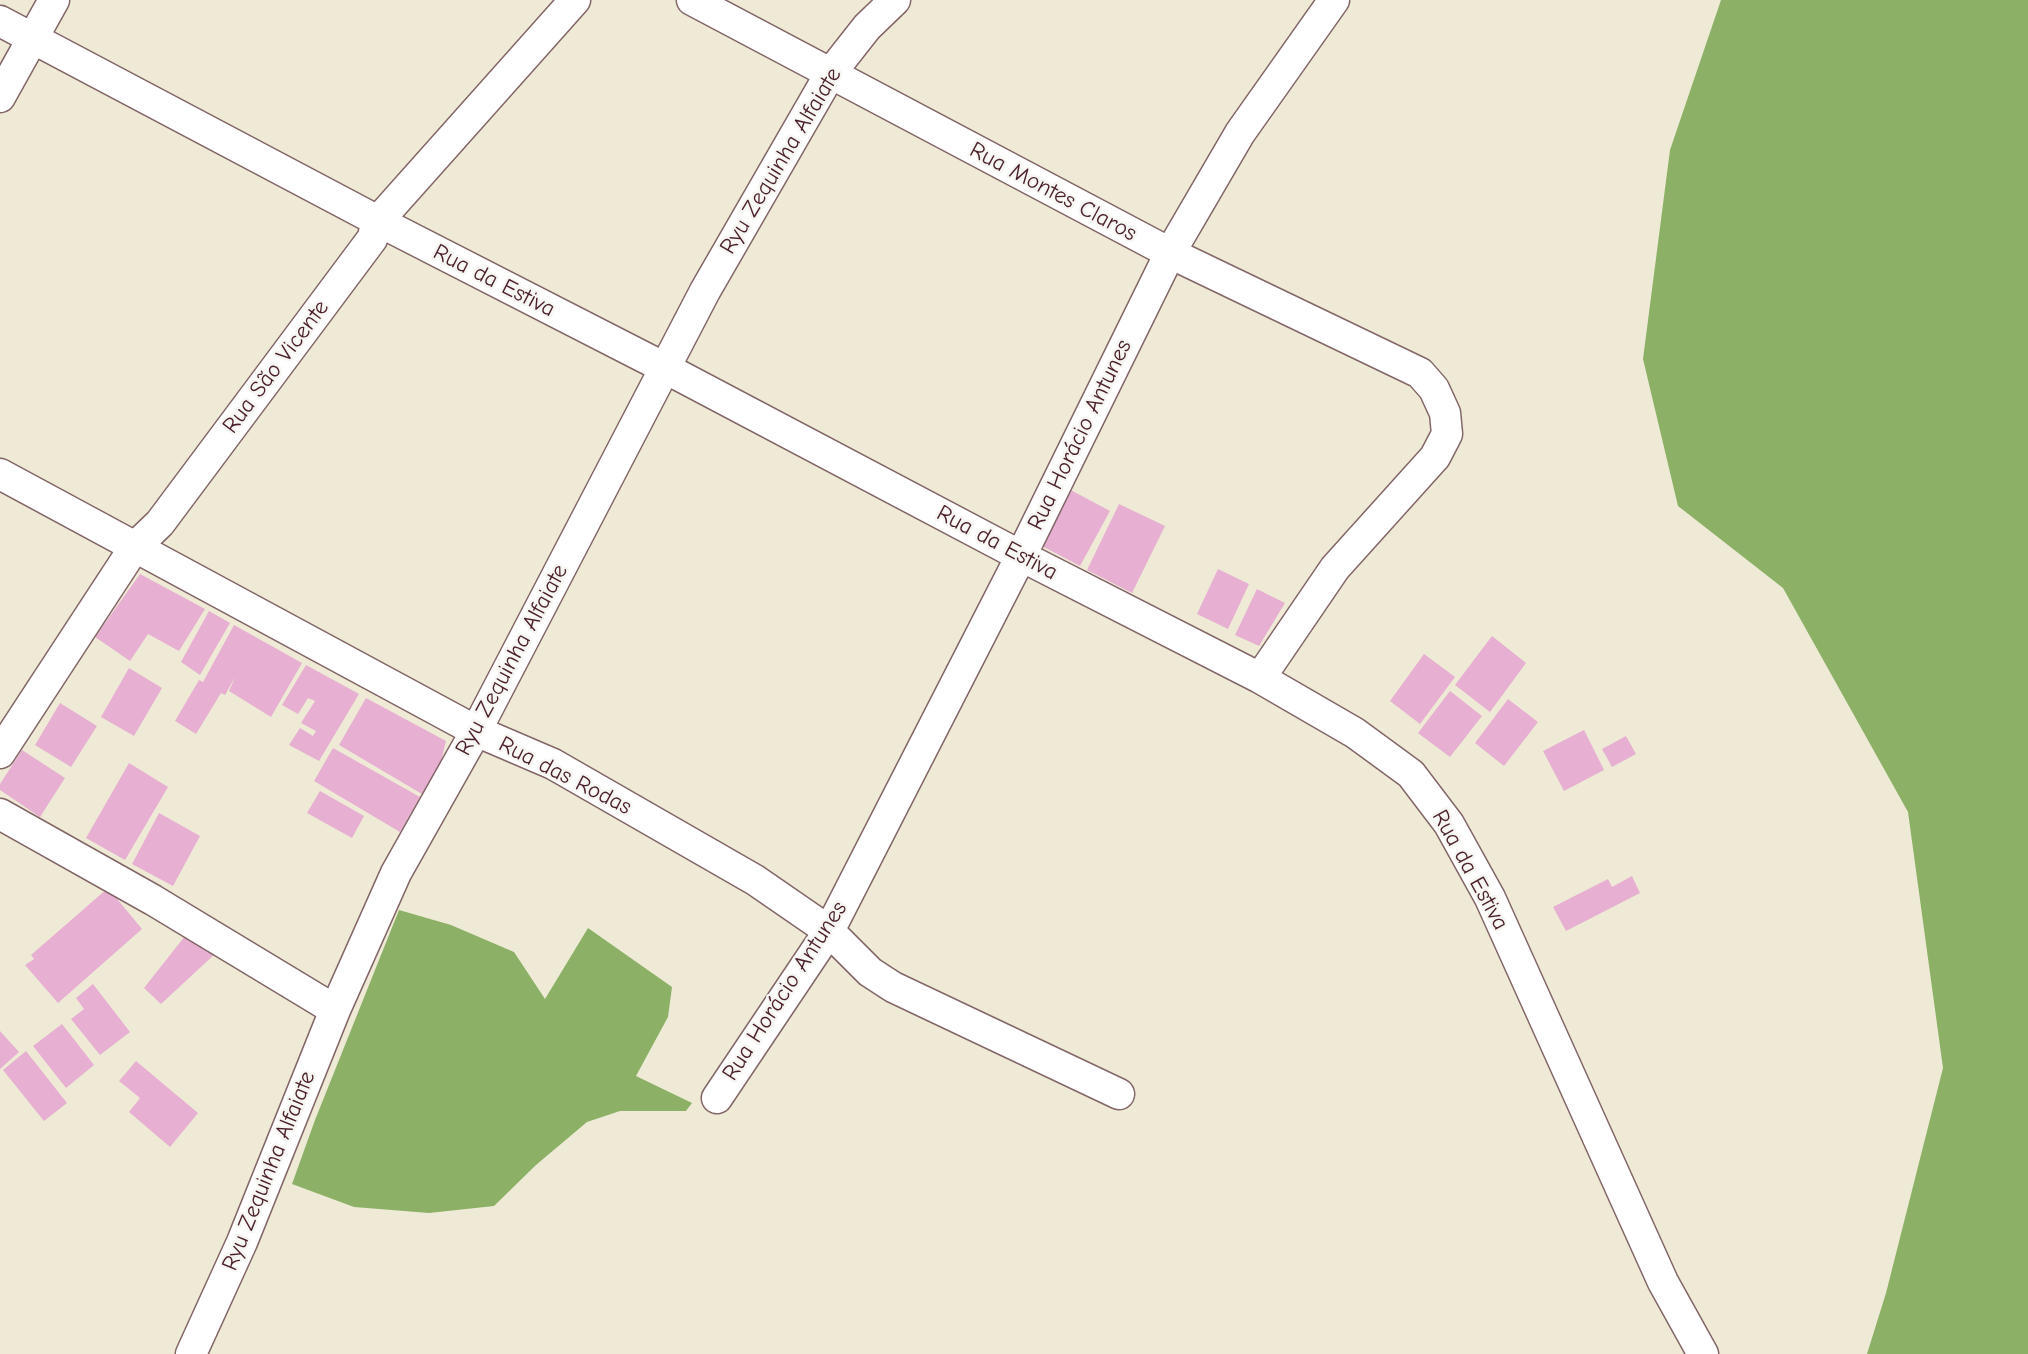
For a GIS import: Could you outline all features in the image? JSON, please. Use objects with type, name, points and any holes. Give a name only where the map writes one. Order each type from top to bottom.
[{"type":"street","points":[[0,97],[54,0]]},
{"type":"street","name":"Rua São Vicente","points":[[0,753],[134,548],[160,523],[372,239],[378,221],[575,0]]},
{"type":"street","name":"Rua Montes Claros","points":[[692,0],[1170,253],[1420,373],[1434,388],[1445,413],[1447,434],[1435,457],[1335,568],[1260,678]]},
{"type":"street","name":"Ryu Zequinha Alfaiate","points":[[191,1354],[242,1242],[335,1010],[396,873],[476,732],[705,291],[830,74],[867,27],[895,0]]},
{"type":"street","name":"Rua Horácio Antunes","points":[[717,1098],[828,931],[1021,556],[1170,253],[1240,133],[1326,3]]},
{"type":"street","name":"Rua da Estiva","points":[[0,21],[378,221],[1260,678],[1355,733],[1411,774],[1449,824],[1490,898],[1663,1282],[1703,1354]]},
{"type":"street","name":"Rua das Rodas","points":[[0,474],[476,732],[553,764],[755,880],[828,931],[870,972],[893,987],[1119,1094]]},
{"type":"street","points":[[0,814],[153,900],[335,1010]]},
{"type":"green space","points":[[1721,0],[2028,0],[2028,1354],[1867,1354],[1886,1293],[1943,1068],[1908,812],[1783,588],[1678,506],[1643,359],[1670,150]]},
{"type":"green space","points":[[399,910],[451,925],[514,952],[545,999],[588,928],[672,987],[668,1017],[636,1076],[692,1103],[686,1111],[620,1111],[587,1122],[536,1165],[494,1206],[429,1213],[354,1207],[292,1184]]},
{"type":"building","points":[[1069,489],[1110,511],[1080,566],[1040,545]]},
{"type":"building","points":[[1119,504],[1165,526],[1132,593],[1087,570]]},
{"type":"building","points":[[1218,569],[1249,584],[1228,629],[1197,614]]},
{"type":"building","points":[[140,574],[205,609],[179,651],[148,634],[130,661],[95,637]]},
{"type":"building","points":[[1257,589],[1285,603],[1259,646],[1235,635]]},
{"type":"building","points":[[209,611],[230,623],[200,675],[181,662]]},
{"type":"building","points":[[234,625],[302,663],[271,717],[229,691],[235,677],[225,695],[221,693],[196,734],[175,721],[199,680],[203,682]]},
{"type":"building","points":[[1492,636],[1526,663],[1490,712],[1455,685]]},
{"type":"building","points":[[1424,654],[1455,677],[1420,724],[1390,701]]},
{"type":"building","points":[[306,665],[359,694],[319,761],[289,745],[300,728],[313,736],[316,731],[301,723],[315,701],[308,698],[298,714],[282,705]]},
{"type":"building","points":[[129,668],[162,688],[134,736],[101,717]]},
{"type":"building","points":[[1450,691],[1482,716],[1450,757],[1418,733]]},
{"type":"building","points":[[366,698],[446,741],[441,761],[422,794],[339,745]]},
{"type":"building","points":[[1508,699],[1538,722],[1504,766],[1475,743]]},
{"type":"building","points":[[60,703],[97,726],[71,767],[35,745]]},
{"type":"building","points":[[1584,730],[1604,770],[1564,791],[1543,751]]},
{"type":"building","points":[[1626,736],[1636,754],[1612,767],[1602,749]]},
{"type":"building","points":[[333,748],[420,797],[400,832],[314,781]]},
{"type":"building","points":[[22,750],[65,778],[40,817],[0,790],[0,784]]},
{"type":"building","points":[[129,763],[168,787],[125,860],[86,838]]},
{"type":"building","points":[[320,791],[364,816],[352,838],[307,813]]},
{"type":"building","points":[[159,813],[200,836],[173,886],[132,864]]},
{"type":"building","points":[[1632,876],[1640,893],[1566,931],[1553,907],[1608,879],[1612,887]]},
{"type":"building","points":[[108,888],[142,929],[58,1003],[25,965],[34,959],[31,955]]},
{"type":"building","points":[[185,936],[216,953],[161,1004],[144,988]]},
{"type":"building","points":[[93,984],[130,1032],[100,1055],[71,1019],[84,1009],[76,998]]},
{"type":"building","points":[[62,1024],[94,1065],[66,1088],[33,1046]]},
{"type":"building","points":[[0,1031],[19,1052],[0,1069]]},
{"type":"building","points":[[26,1051],[67,1103],[44,1121],[3,1070]]},
{"type":"building","points":[[136,1061],[198,1113],[170,1147],[129,1112],[140,1098],[119,1081]]}]
